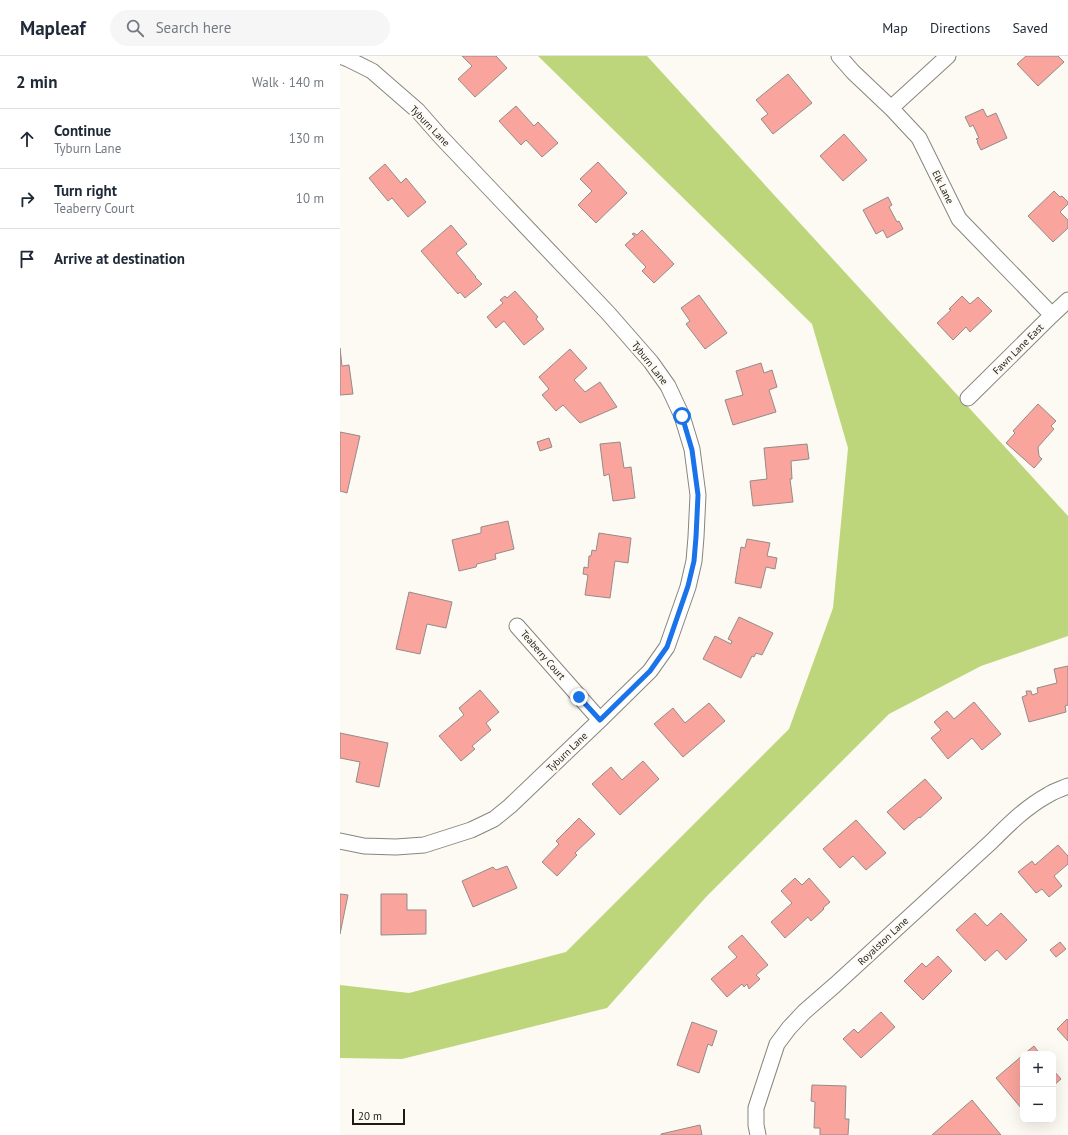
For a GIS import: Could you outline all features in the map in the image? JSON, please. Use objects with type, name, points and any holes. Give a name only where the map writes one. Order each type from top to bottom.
[{"type":"street","name":"Tyburn Lane","points":[[340,56],[372,71],[418,111],[608,313],[651,362],[668,386],[682,416],[692,450],[698,495],[694,561],[688,586],[667,647],[650,671],[600,720],[510,806],[494,819],[471,830],[424,845],[396,847],[364,846],[340,841]]},
{"type":"street","name":"Elk Lane","points":[[839,56],[919,138],[959,219],[1052,315]]},
{"type":"street","points":[[890,108],[948,56]]},
{"type":"street","name":"Fawn Lane East","points":[[968,398],[1068,300]]},
{"type":"street","name":"Teaberry Court","points":[[518,626],[600,720]]},
{"type":"street","name":"Royalston Lane","points":[[758,1135],[756,1125],[756,1108],[778,1044],[789,1028],[804,1012],[991,842],[1012,821],[1049,794],[1068,786]]},
{"type":"green space","points":[[538,56],[647,56],[1068,516],[1068,636],[981,666],[889,714],[706,897],[607,1008],[402,1059],[340,1058],[340,985],[409,993],[566,952],[789,729],[833,608],[848,448],[812,324]]},
{"type":"building","points":[[462,56],[496,56],[507,68],[475,97],[458,79],[472,66]]},
{"type":"building","points":[[1026,56],[1058,56],[1064,62],[1038,86],[1017,64]]},
{"type":"building","points":[[788,74],[812,103],[773,134],[761,119],[768,114],[756,100]]},
{"type":"building","points":[[516,106],[534,126],[538,122],[558,143],[542,157],[526,140],[521,145],[499,121]]},
{"type":"building","points":[[983,109],[987,117],[996,113],[1007,138],[981,150],[976,139],[979,138],[973,125],[970,127],[965,117]]},
{"type":"building","points":[[844,134],[867,160],[843,181],[820,156]]},
{"type":"building","points":[[598,162],[627,193],[596,223],[578,205],[592,191],[580,179]]},
{"type":"building","points":[[385,164],[401,183],[406,178],[426,202],[408,217],[392,198],[388,201],[369,178]]},
{"type":"building","points":[[1054,191],[1068,202],[1068,204],[1060,212],[1068,220],[1068,228],[1053,242],[1028,216]]},
{"type":"building","points":[[888,197],[892,205],[889,207],[897,222],[899,221],[903,229],[887,238],[883,230],[876,234],[863,210]]},
{"type":"building","points":[[451,225],[467,244],[456,253],[482,284],[465,298],[460,292],[458,294],[421,251]]},
{"type":"building","points":[[642,230],[674,264],[654,283],[642,271],[646,267],[625,245],[635,236],[632,234],[634,233],[637,235]]},
{"type":"building","points":[[515,291],[538,317],[536,319],[544,329],[524,345],[504,321],[496,328],[487,317],[503,303],[500,300],[505,296],[507,298]]},
{"type":"building","points":[[699,295],[727,333],[705,349],[686,324],[690,321],[681,308]]},
{"type":"building","points":[[962,296],[970,304],[978,297],[992,311],[970,332],[966,327],[953,340],[937,323],[951,310],[949,309]]},
{"type":"building","points":[[340,348],[342,366],[349,365],[353,394],[340,395]]},
{"type":"building","points":[[570,349],[587,368],[574,380],[585,392],[600,382],[617,407],[580,423],[563,405],[556,411],[542,395],[549,389],[539,377]]},
{"type":"building","points":[[761,363],[764,373],[772,370],[777,387],[769,390],[776,412],[733,425],[725,400],[743,395],[736,371]]},
{"type":"building","points":[[1038,404],[1056,421],[1051,426],[1054,429],[1038,447],[1039,456],[1042,459],[1034,468],[1006,443],[1015,433],[1013,431]]},
{"type":"building","points":[[340,432],[360,436],[347,493],[340,491]]},
{"type":"building","points":[[549,438],[552,447],[540,451],[537,442]]},
{"type":"building","points":[[620,442],[624,468],[631,467],[635,498],[613,501],[609,474],[604,476],[600,444]]},
{"type":"building","points":[[807,444],[809,459],[791,461],[792,479],[790,479],[793,502],[753,506],[750,481],[767,479],[764,448]]},
{"type":"building","points":[[508,521],[514,549],[495,554],[496,559],[477,564],[476,567],[459,571],[452,540],[481,533],[481,527]]},
{"type":"building","points":[[599,533],[631,538],[628,563],[615,561],[610,598],[585,595],[588,575],[583,574],[584,567],[588,568],[589,556],[591,556],[592,550],[596,551]]},
{"type":"building","points":[[747,539],[770,543],[767,556],[777,558],[775,569],[766,567],[761,588],[735,583],[741,547],[745,548]]},
{"type":"building","points":[[409,592],[452,602],[446,628],[427,624],[420,654],[396,649]]},
{"type":"building","points":[[739,617],[773,633],[762,655],[756,653],[754,657],[752,656],[741,678],[703,659],[715,636],[731,644],[732,641],[728,639]]},
{"type":"building","points":[[1068,666],[1068,705],[1065,706],[1066,712],[1029,722],[1022,697],[1027,695],[1026,691],[1031,691],[1032,695],[1038,693],[1037,688],[1057,683],[1054,669]]},
{"type":"building","points":[[480,690],[499,712],[486,723],[491,730],[472,746],[475,749],[461,761],[439,736],[464,715],[459,708]]},
{"type":"building","points":[[974,702],[1001,734],[982,750],[972,738],[948,759],[931,738],[941,730],[934,722],[947,711],[954,719]]},
{"type":"building","points":[[709,703],[725,721],[683,757],[654,724],[673,708],[685,723]]},
{"type":"building","points":[[340,733],[388,743],[379,787],[356,782],[360,762],[340,758]]},
{"type":"building","points":[[643,761],[659,779],[620,815],[592,784],[611,767],[622,780]]},
{"type":"building","points":[[925,779],[942,798],[904,830],[887,812]]},
{"type":"building","points":[[579,818],[595,834],[575,853],[577,855],[557,876],[542,862],[559,844],[556,841]]},
{"type":"building","points":[[856,820],[886,853],[866,870],[853,856],[840,868],[823,849]]},
{"type":"building","points":[[1058,845],[1068,856],[1068,864],[1054,876],[1062,886],[1049,897],[1042,889],[1036,893],[1018,872],[1032,861],[1035,865]]},
{"type":"building","points":[[507,866],[517,888],[473,907],[462,881],[493,867],[496,870]]},
{"type":"building","points":[[795,878],[802,885],[809,878],[830,902],[811,921],[808,917],[785,938],[771,922],[792,903],[781,891]]},
{"type":"building","points":[[340,894],[348,895],[340,934]]},
{"type":"building","points":[[381,894],[407,894],[407,910],[426,910],[426,934],[381,935]]},
{"type":"building","points":[[975,913],[987,926],[1001,913],[1027,940],[1006,960],[997,950],[985,961],[956,930]]},
{"type":"building","points":[[742,935],[768,965],[756,975],[760,979],[749,989],[747,984],[744,987],[742,984],[727,997],[711,979],[737,957],[728,947]]},
{"type":"building","points":[[1060,942],[1066,949],[1056,957],[1050,950]]},
{"type":"building","points":[[938,956],[952,971],[923,1000],[904,981],[922,963],[926,967]]},
{"type":"building","points":[[881,1012],[895,1027],[861,1058],[843,1039],[854,1029],[858,1033]]},
{"type":"building","points":[[1067,1019],[1068,1020],[1068,1041],[1057,1029]]},
{"type":"building","points":[[692,1022],[717,1031],[712,1046],[708,1044],[699,1073],[677,1065]]},
{"type":"building","points":[[1034,1046],[1038,1051],[1028,1051]]},
{"type":"building","points":[[1020,1058],[1020,1107],[996,1078]]},
{"type":"building","points":[[1056,1073],[1061,1079],[1056,1083]]},
{"type":"building","points":[[812,1085],[846,1086],[845,1119],[849,1119],[848,1135],[820,1135],[820,1128],[814,1128],[815,1102],[811,1101]]},
{"type":"building","points":[[972,1100],[1001,1135],[932,1135]]},
{"type":"building","points":[[700,1125],[702,1135],[661,1135],[661,1134]]},
{"type":"route","points":[[579,697],[600,720],[650,671],[667,647],[688,586],[694,561],[696,537],[698,495],[692,450],[682,416]]}]
